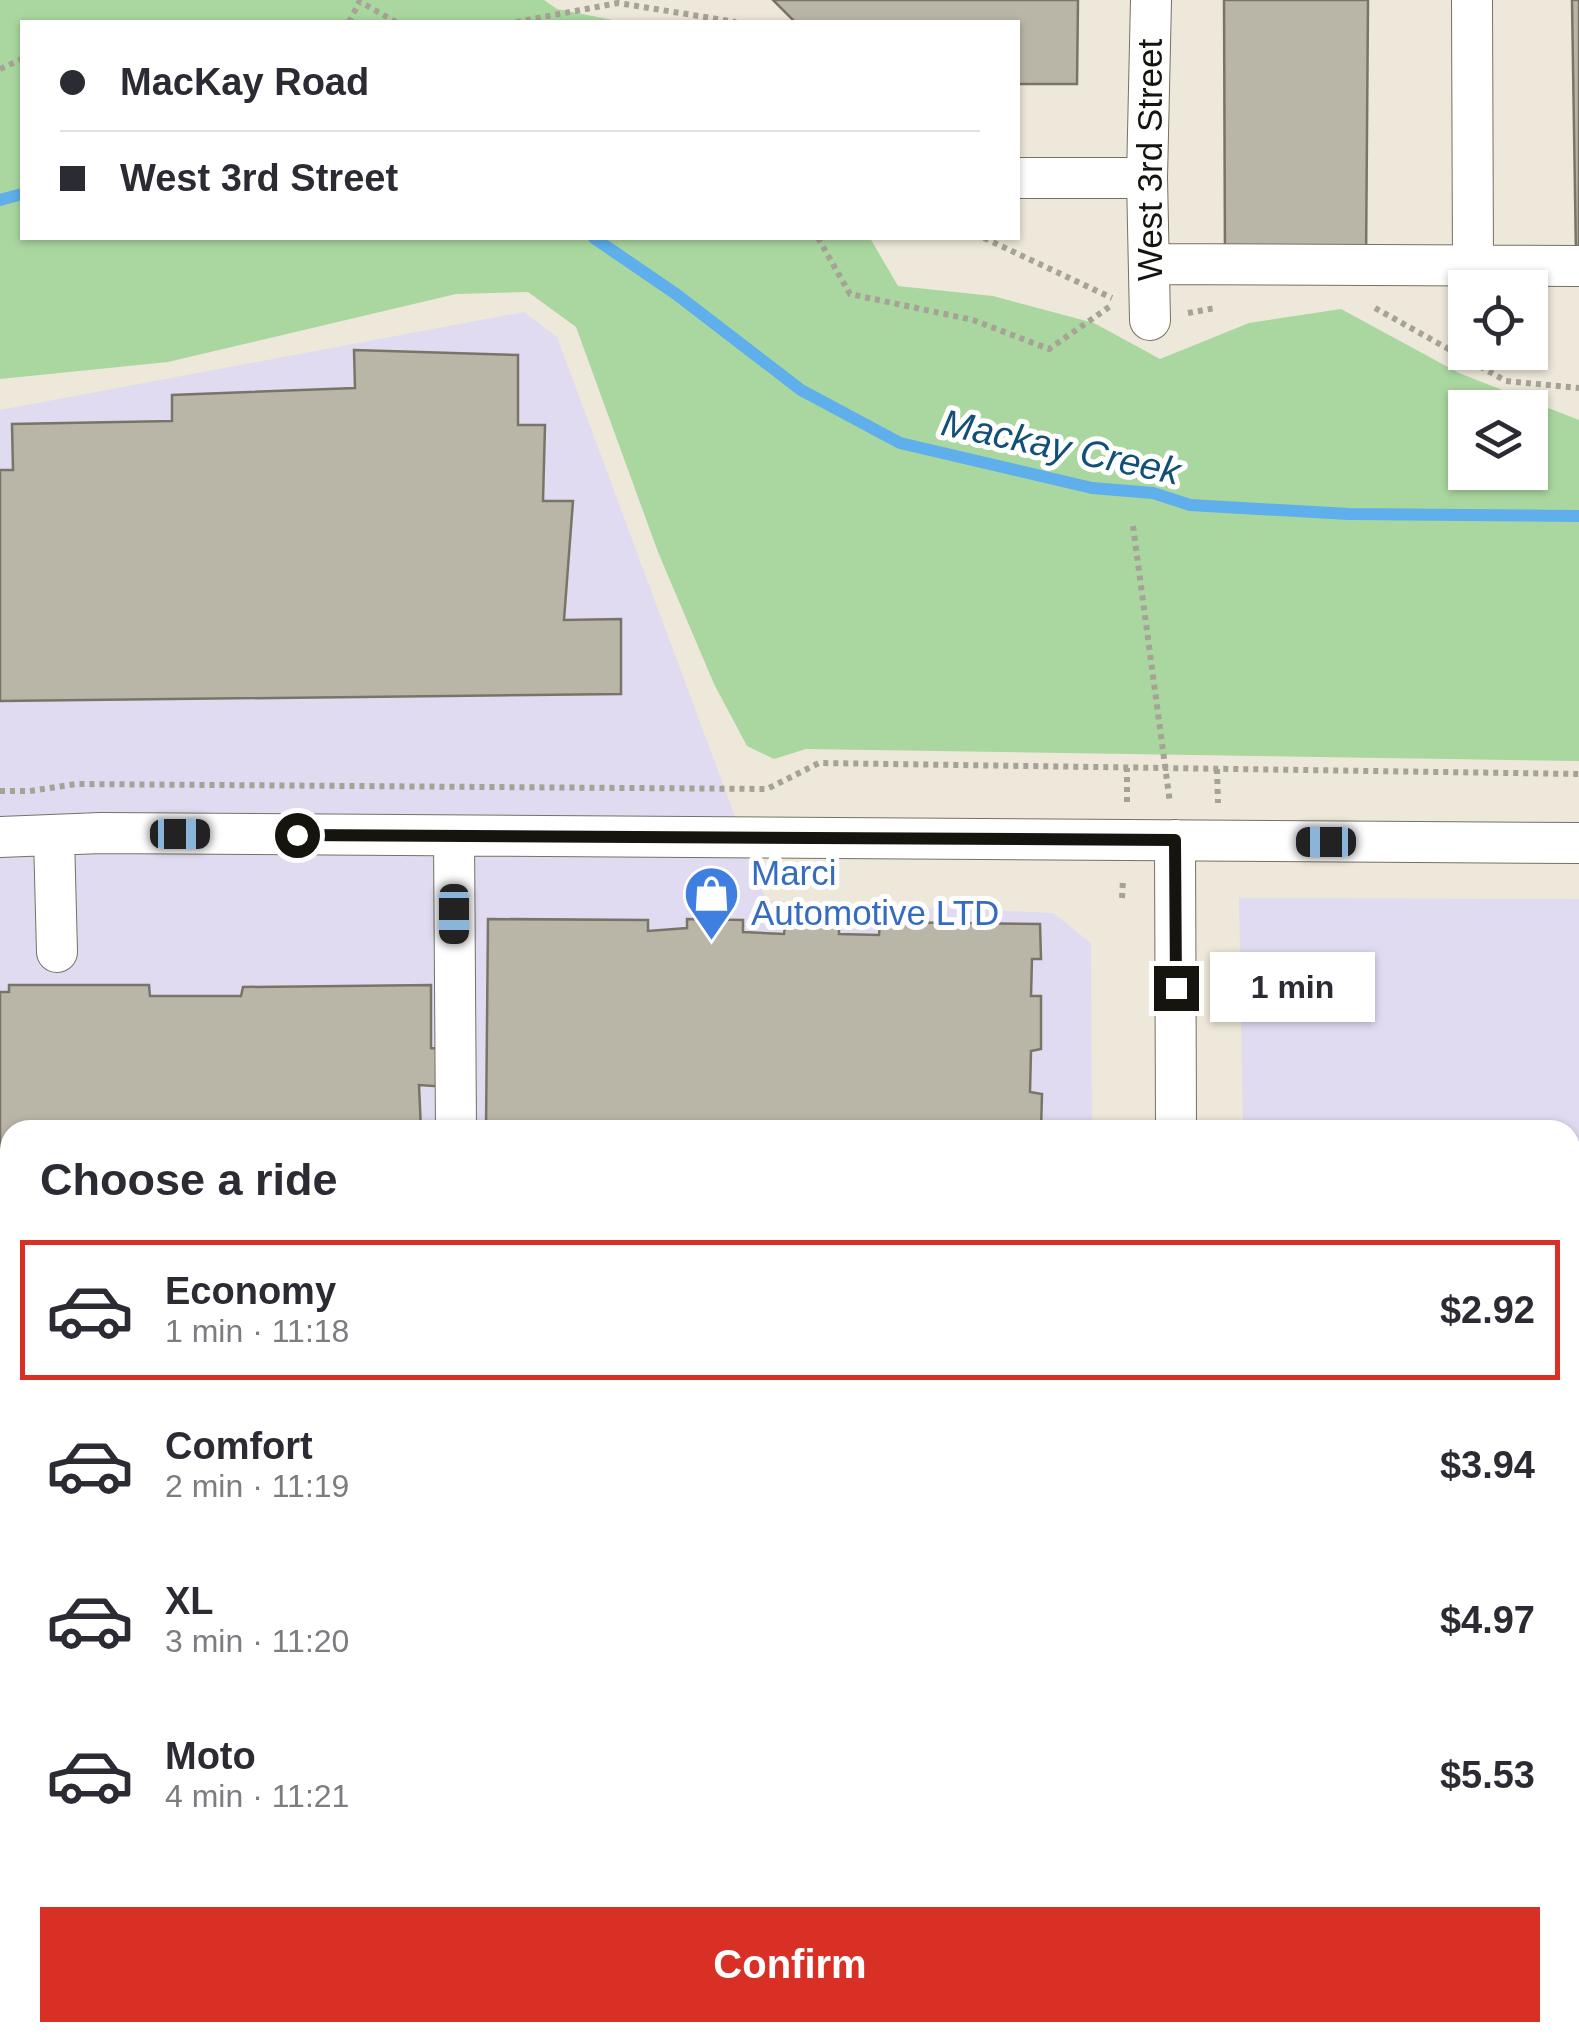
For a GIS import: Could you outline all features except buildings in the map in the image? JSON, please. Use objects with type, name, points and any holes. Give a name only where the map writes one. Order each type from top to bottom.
[{"type":"street","name":"West 3rd Street","points":[[1150,320],[1147,178],[1151,0]]},
{"type":"street","points":[[1472,0],[1473,266]]},
{"type":"street","points":[[1020,178],[1147,178]]},
{"type":"street","points":[[1149,264],[1579,266]]},
{"type":"street","points":[[0,837],[54,838],[102,833],[1579,843]]},
{"type":"street","points":[[454,836],[456,1120]]},
{"type":"street","points":[[54,838],[57,952]]},
{"type":"street","points":[[1175,840],[1176,1120]]},
{"type":"path","points":[[358,1],[392,20]]},
{"type":"path","points":[[527,20],[618,3],[724,20]]},
{"type":"path","points":[[819,240],[850,294],[974,320],[1049,348],[1118,300],[988,240]]},
{"type":"path","points":[[1369,304],[1506,381],[1579,388]]},
{"type":"path","points":[[1150,320],[1224,306]]},
{"type":"path","points":[[1132,526],[1175,840]]},
{"type":"path","points":[[0,791],[76,784],[767,789],[820,763],[1579,774]]},
{"type":"shaded area","points":[[524,312],[557,337],[766,900],[1053,913],[1091,943],[1092,1120],[0,1120],[0,410]]},
{"type":"shaded area","points":[[1239,898],[1579,899],[1579,1120],[1243,1120]]},
{"type":"green space","points":[[0,0],[544,0],[557,9],[613,20],[20,20],[20,240],[871,240],[898,286],[993,296],[1094,323],[1160,359],[1249,323],[1341,309],[1448,370],[1502,390],[1448,390],[1448,490],[1548,490],[1548,408],[1579,420],[1579,761],[806,749],[774,759],[747,746],[714,684],[658,552],[576,327],[528,292],[456,294],[168,362],[0,379]]},
{"type":"waterway","name":"Mackay Creek","points":[[0,200],[20,195]]},
{"type":"waterway","name":"Mackay Creek","points":[[597,240],[676,294],[801,390],[900,443],[1092,488],[1153,493],[1190,505],[1349,514],[1579,516]]},
{"type":"place","name":"Marci Automotive LTD","points":[[712,942]]},
{"type":"route","points":[[297,835],[1175,840],[1176,988]]}]
